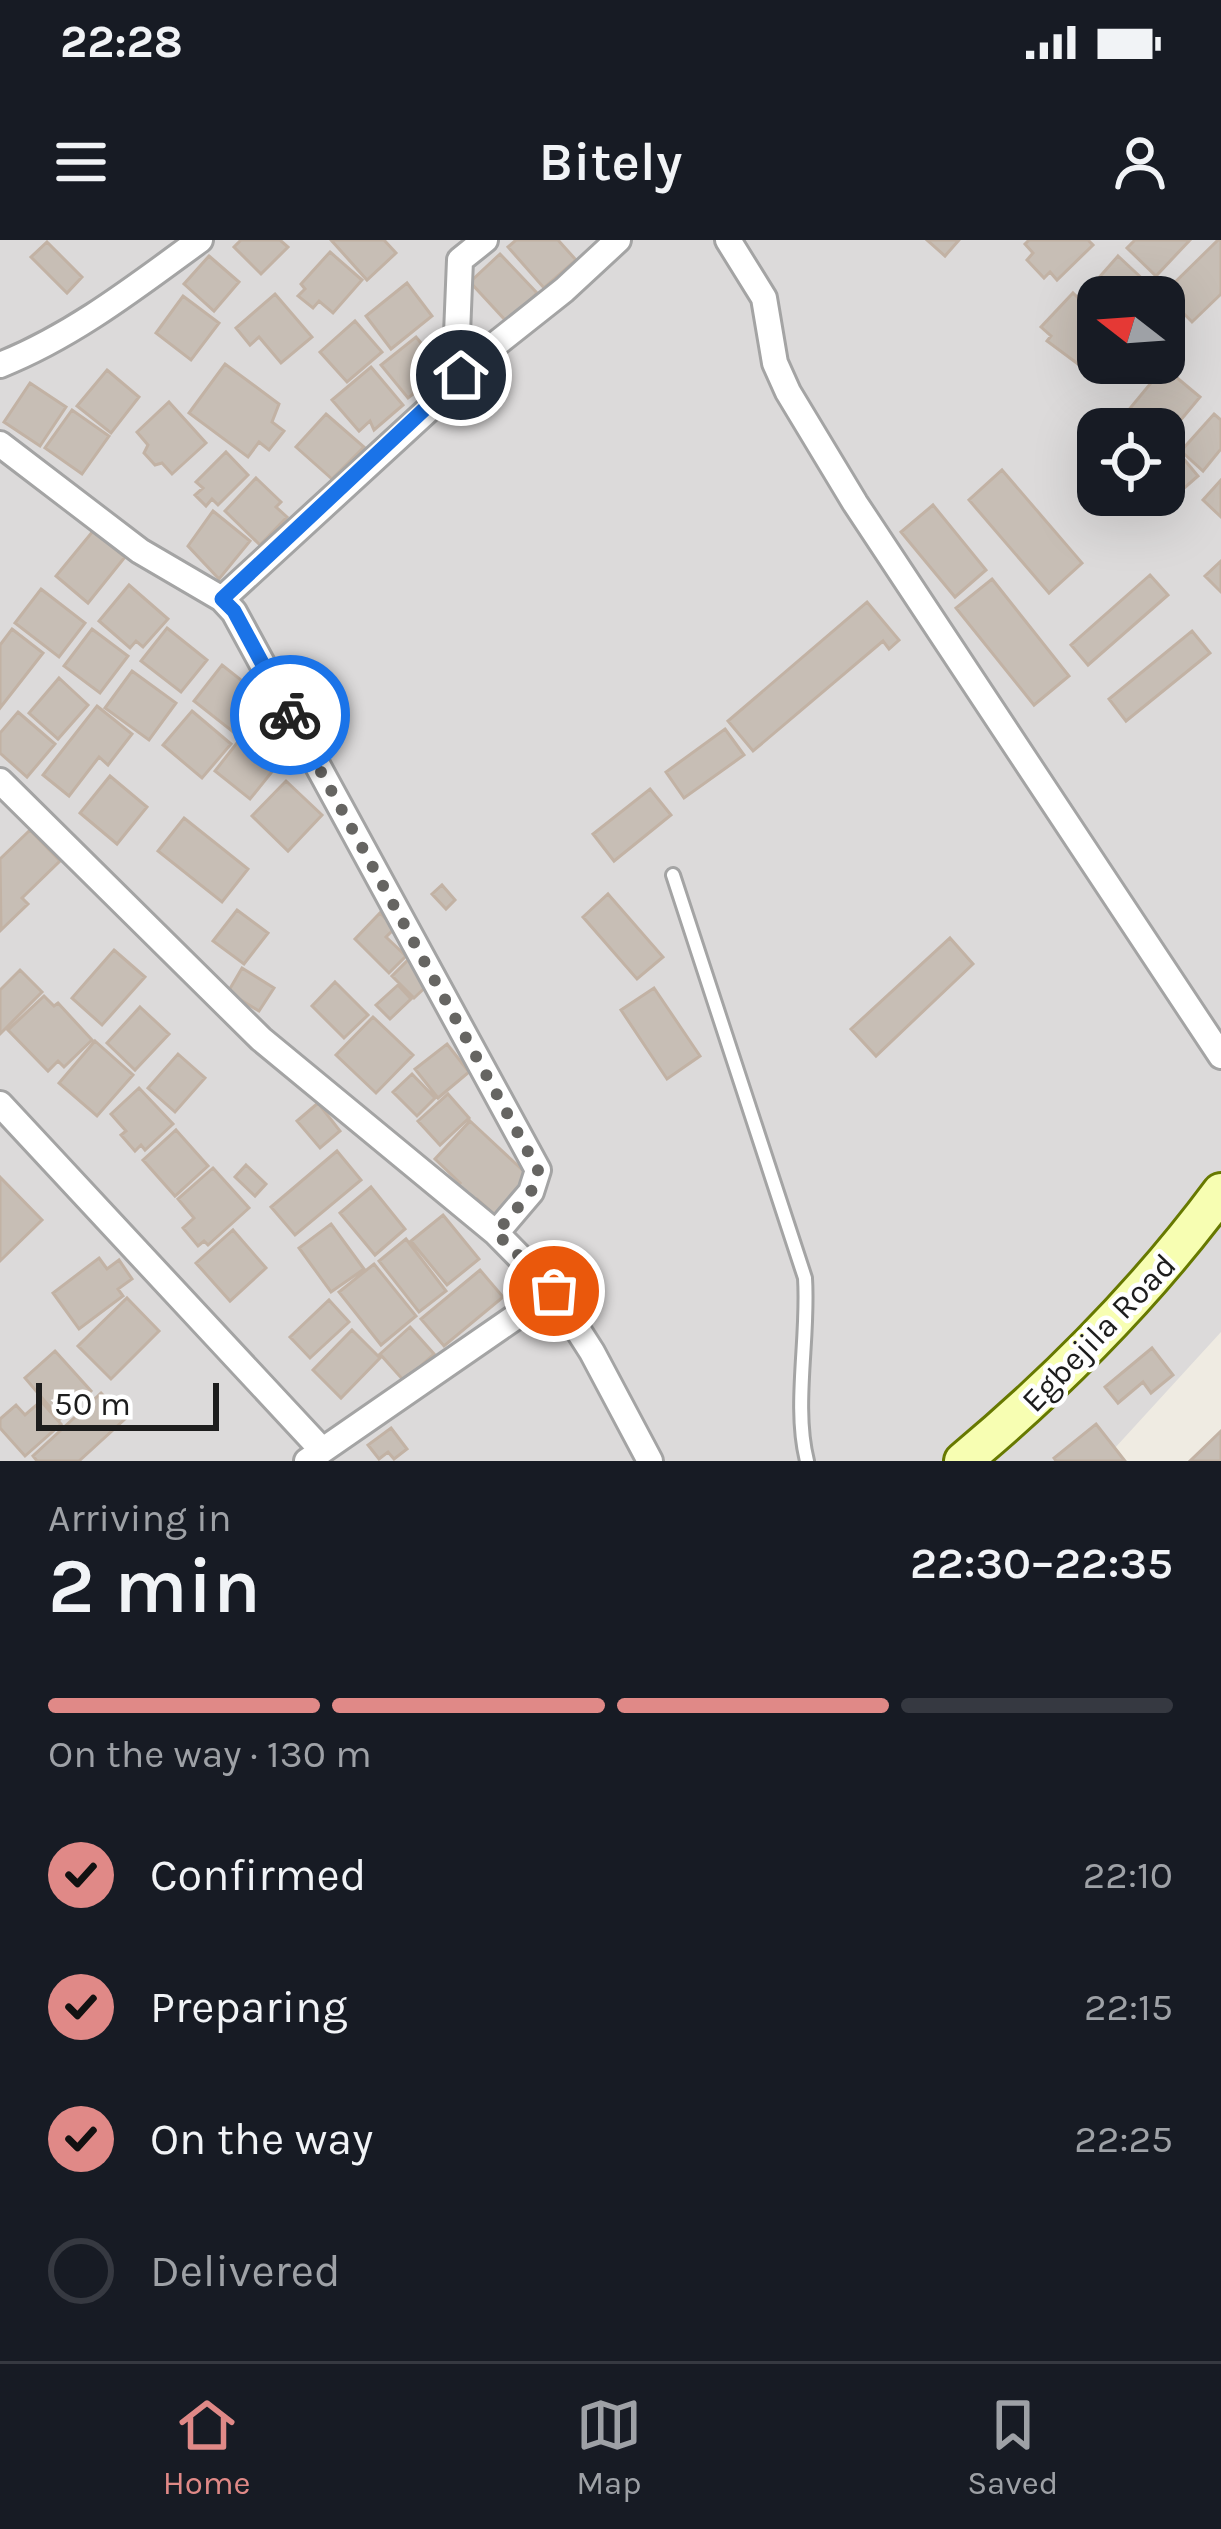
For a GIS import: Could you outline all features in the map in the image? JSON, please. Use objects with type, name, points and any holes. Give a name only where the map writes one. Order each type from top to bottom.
[{"type":"street","points":[[0,365],[76,326],[200,240]]},
{"type":"street","points":[[467,368],[457,334],[460,260],[485,240]]},
{"type":"street","points":[[222,599],[453,387],[467,368],[618,240]]},
{"type":"street","points":[[728,240],[764,298],[775,363],[788,392],[855,503],[1221,1056]]},
{"type":"street","points":[[0,444],[140,551],[222,599],[234,611],[538,1170],[531,1192],[496,1233]]},
{"type":"street","points":[[0,781],[262,1039],[496,1233],[554,1291],[650,1461]]},
{"type":"street","points":[[0,1104],[315,1456],[554,1291]]},
{"type":"street","name":"Egbejila Road","points":[[963,1461],[1100,1339],[1175,1254],[1221,1192]]},
{"type":"lane","points":[[673,874],[805,1278],[808,1323],[801,1437],[807,1461]]},
{"type":"shaded area","points":[[0,240],[1221,240],[1221,1332],[1103,1461],[0,1461]]},
{"type":"building","points":[[241,240],[280,240],[288,247],[261,274],[234,247]]},
{"type":"building","points":[[331,240],[384,240],[396,253],[367,280]]},
{"type":"building","points":[[516,240],[558,240],[576,260],[544,288],[508,247]]},
{"type":"building","points":[[927,240],[959,240],[945,256]]},
{"type":"building","points":[[1029,240],[1088,240],[1093,245],[1057,280],[1050,272],[1044,278],[1027,260],[1033,253],[1025,244]]},
{"type":"building","points":[[1135,240],[1190,240],[1156,276],[1127,248]]},
{"type":"building","points":[[1221,240],[1221,294],[1192,322],[1185,315],[1185,276],[1181,276]]},
{"type":"building","points":[[47,242],[82,277],[67,293],[31,257]]},
{"type":"building","points":[[330,252],[362,280],[333,313],[319,301],[313,308],[298,296],[305,289],[301,284]]},
{"type":"building","points":[[500,254],[537,293],[507,322],[470,282]]},
{"type":"building","points":[[209,256],[239,282],[214,311],[184,284]]},
{"type":"building","points":[[1118,256],[1139,276],[1100,276]]},
{"type":"building","points":[[407,283],[432,316],[391,349],[366,316]]},
{"type":"building","points":[[1073,293],[1077,297],[1077,363],[1047,341],[1051,336],[1041,327]]},
{"type":"building","points":[[275,294],[312,337],[281,363],[259,337],[250,345],[236,328]]},
{"type":"building","points":[[183,296],[219,323],[191,360],[156,333]]},
{"type":"building","points":[[355,321],[382,352],[347,382],[320,352]]},
{"type":"building","points":[[416,337],[444,371],[435,378],[440,384],[423,397],[417,391],[408,398],[381,365]]},
{"type":"building","points":[[225,364],[279,404],[272,422],[284,431],[269,450],[259,442],[248,457],[189,413]]},
{"type":"building","points":[[371,367],[403,405],[374,430],[370,421],[359,431],[332,400]]},
{"type":"building","points":[[107,370],[139,397],[111,433],[77,406]]},
{"type":"building","points":[[30,383],[66,407],[40,446],[4,422]]},
{"type":"building","points":[[1150,384],[1184,384],[1200,397],[1185,415],[1185,408],[1130,408]]},
{"type":"building","points":[[169,402],[206,443],[172,474],[144,453],[148,445],[137,432]]},
{"type":"building","points":[[72,410],[109,436],[82,474],[45,448]]},
{"type":"building","points":[[326,414],[364,447],[332,479],[296,447]]},
{"type":"building","points":[[1214,414],[1221,420],[1221,449],[1203,471],[1185,455],[1185,447]]},
{"type":"building","points":[[226,452],[248,475],[218,505],[212,499],[206,506],[195,495],[203,488],[196,482]]},
{"type":"building","points":[[1185,460],[1198,476],[1185,487]]},
{"type":"building","points":[[1002,470],[1082,563],[1049,593],[969,500]]},
{"type":"building","points":[[256,478],[281,502],[276,507],[287,517],[260,545],[225,511]]},
{"type":"building","points":[[1221,480],[1221,517],[1203,500]]},
{"type":"building","points":[[933,505],[986,570],[955,597],[901,532]]},
{"type":"building","points":[[213,511],[250,541],[219,579],[188,546]]},
{"type":"building","points":[[93,531],[125,557],[88,603],[56,576]]},
{"type":"building","points":[[1221,561],[1221,592],[1205,576]]},
{"type":"building","points":[[1150,575],[1168,595],[1088,665],[1071,645]]},
{"type":"building","points":[[992,579],[1069,676],[1034,705],[956,608]]},
{"type":"building","points":[[129,585],[168,619],[143,647],[136,641],[130,648],[99,621]]},
{"type":"building","points":[[41,589],[85,623],[59,657],[15,623]]},
{"type":"building","points":[[867,602],[899,640],[889,649],[883,641],[753,751],[728,721]]},
{"type":"building","points":[[167,628],[207,660],[181,692],[141,661]]},
{"type":"building","points":[[12,629],[43,653],[0,708],[0,645]]},
{"type":"building","points":[[92,629],[128,656],[100,693],[64,666]]},
{"type":"building","points":[[1192,631],[1210,653],[1126,721],[1109,699]]},
{"type":"building","points":[[222,665],[265,699],[237,735],[194,701]]},
{"type":"building","points":[[132,671],[176,703],[149,740],[105,708]]},
{"type":"building","points":[[59,678],[88,705],[58,739],[29,713]]},
{"type":"building","points":[[97,706],[132,734],[108,765],[99,757],[69,796],[43,775]]},
{"type":"building","points":[[192,711],[231,744],[202,778],[163,745]]},
{"type":"building","points":[[18,712],[55,744],[27,777],[0,753],[0,733]]},
{"type":"building","points":[[251,725],[287,753],[250,799],[215,771]]},
{"type":"building","points":[[725,729],[744,755],[684,798],[666,772]]},
{"type":"building","points":[[110,776],[147,807],[117,844],[80,813]]},
{"type":"building","points":[[286,781],[322,815],[288,851],[252,816]]},
{"type":"building","points":[[650,789],[671,815],[614,861],[593,834]]},
{"type":"building","points":[[184,818],[248,869],[222,902],[158,851]]},
{"type":"building","points":[[30,830],[60,861],[22,898],[28,904],[1,930],[0,859]]},
{"type":"building","points":[[442,885],[455,900],[446,909],[432,894]]},
{"type":"building","points":[[608,894],[663,957],[637,979],[583,917]]},
{"type":"building","points":[[237,910],[268,933],[244,964],[213,941]]},
{"type":"building","points":[[380,913],[395,928],[386,937],[406,956],[389,973],[355,939]]},
{"type":"building","points":[[950,938],[973,964],[876,1056],[851,1029]]},
{"type":"building","points":[[114,950],[145,977],[102,1025],[72,998]]},
{"type":"building","points":[[409,959],[431,982],[414,998],[392,976]]},
{"type":"building","points":[[242,968],[274,988],[259,1011],[228,992]]},
{"type":"building","points":[[20,970],[42,992],[0,1034],[0,990]]},
{"type":"building","points":[[335,982],[368,1015],[344,1038],[312,1006]]},
{"type":"building","points":[[398,985],[411,999],[390,1019],[376,1005]]},
{"type":"building","points":[[654,988],[700,1056],[667,1079],[621,1010]]},
{"type":"building","points":[[44,996],[54,1006],[58,1003],[92,1040],[64,1067],[58,1061],[48,1071],[8,1030]]},
{"type":"building","points":[[140,1007],[169,1034],[135,1070],[107,1043]]},
{"type":"building","points":[[373,1017],[413,1055],[376,1093],[336,1055]]},
{"type":"building","points":[[95,1041],[133,1075],[97,1116],[59,1083]]},
{"type":"building","points":[[447,1044],[469,1072],[438,1098],[415,1069]]},
{"type":"building","points":[[178,1054],[205,1078],[175,1112],[148,1088]]},
{"type":"building","points":[[412,1074],[435,1098],[417,1116],[393,1092]]},
{"type":"building","points":[[139,1088],[173,1124],[145,1150],[141,1145],[135,1151],[111,1114]]},
{"type":"building","points":[[448,1094],[469,1118],[440,1145],[418,1121]]},
{"type":"building","points":[[318,1103],[340,1131],[320,1148],[297,1121]]},
{"type":"building","points":[[470,1121],[530,1177],[495,1215],[477,1199],[471,1205],[454,1189],[460,1183],[435,1159]]},
{"type":"building","points":[[176,1130],[208,1166],[175,1196],[143,1160]]},
{"type":"building","points":[[337,1151],[361,1180],[295,1235],[271,1207]]},
{"type":"building","points":[[246,1165],[266,1184],[255,1196],[235,1177]]},
{"type":"building","points":[[213,1168],[249,1208],[208,1245],[204,1241],[198,1246],[183,1228],[194,1218],[178,1199]]},
{"type":"building","points":[[0,1177],[42,1220],[0,1261]]},
{"type":"building","points":[[371,1187],[405,1229],[375,1255],[340,1213]]},
{"type":"building","points":[[443,1215],[479,1259],[447,1285],[411,1241]]},
{"type":"building","points":[[331,1224],[364,1269],[331,1292],[299,1248]]},
{"type":"building","points":[[233,1230],[266,1268],[230,1301],[196,1263]]},
{"type":"building","points":[[406,1239],[446,1291],[419,1312],[379,1261]]},
{"type":"building","points":[[99,1258],[107,1269],[119,1260],[132,1279],[118,1289],[123,1296],[79,1329],[53,1293]]},
{"type":"building","points":[[374,1264],[416,1316],[381,1345],[339,1292]]},
{"type":"building","points":[[480,1270],[503,1297],[444,1346],[421,1319]]},
{"type":"building","points":[[127,1298],[159,1331],[111,1379],[78,1346]]},
{"type":"building","points":[[329,1300],[349,1322],[310,1358],[290,1337]]},
{"type":"building","points":[[410,1327],[434,1354],[404,1381],[380,1354]]},
{"type":"building","points":[[352,1330],[380,1358],[341,1398],[313,1370]]},
{"type":"building","points":[[1152,1348],[1173,1375],[1151,1393],[1143,1382],[1118,1403],[1105,1387]]},
{"type":"building","points":[[55,1351],[91,1391],[60,1419],[25,1378]]},
{"type":"building","points":[[101,1393],[125,1419],[79,1461],[37,1461],[33,1456]]},
{"type":"building","points":[[41,1401],[61,1424],[25,1456],[0,1428],[0,1419],[16,1405],[25,1415]]},
{"type":"building","points":[[1096,1424],[1125,1461],[1056,1461],[1054,1458]]},
{"type":"building","points":[[391,1428],[407,1449],[394,1459],[388,1452],[379,1459],[368,1445]]},
{"type":"building","points":[[1221,1431],[1221,1461],[1190,1461]]},
{"type":"way so far","points":[[290,715],[538,1170],[531,1192],[496,1233],[554,1291]]},
{"type":"route","points":[[290,715],[234,611],[222,599],[461,375]]}]
